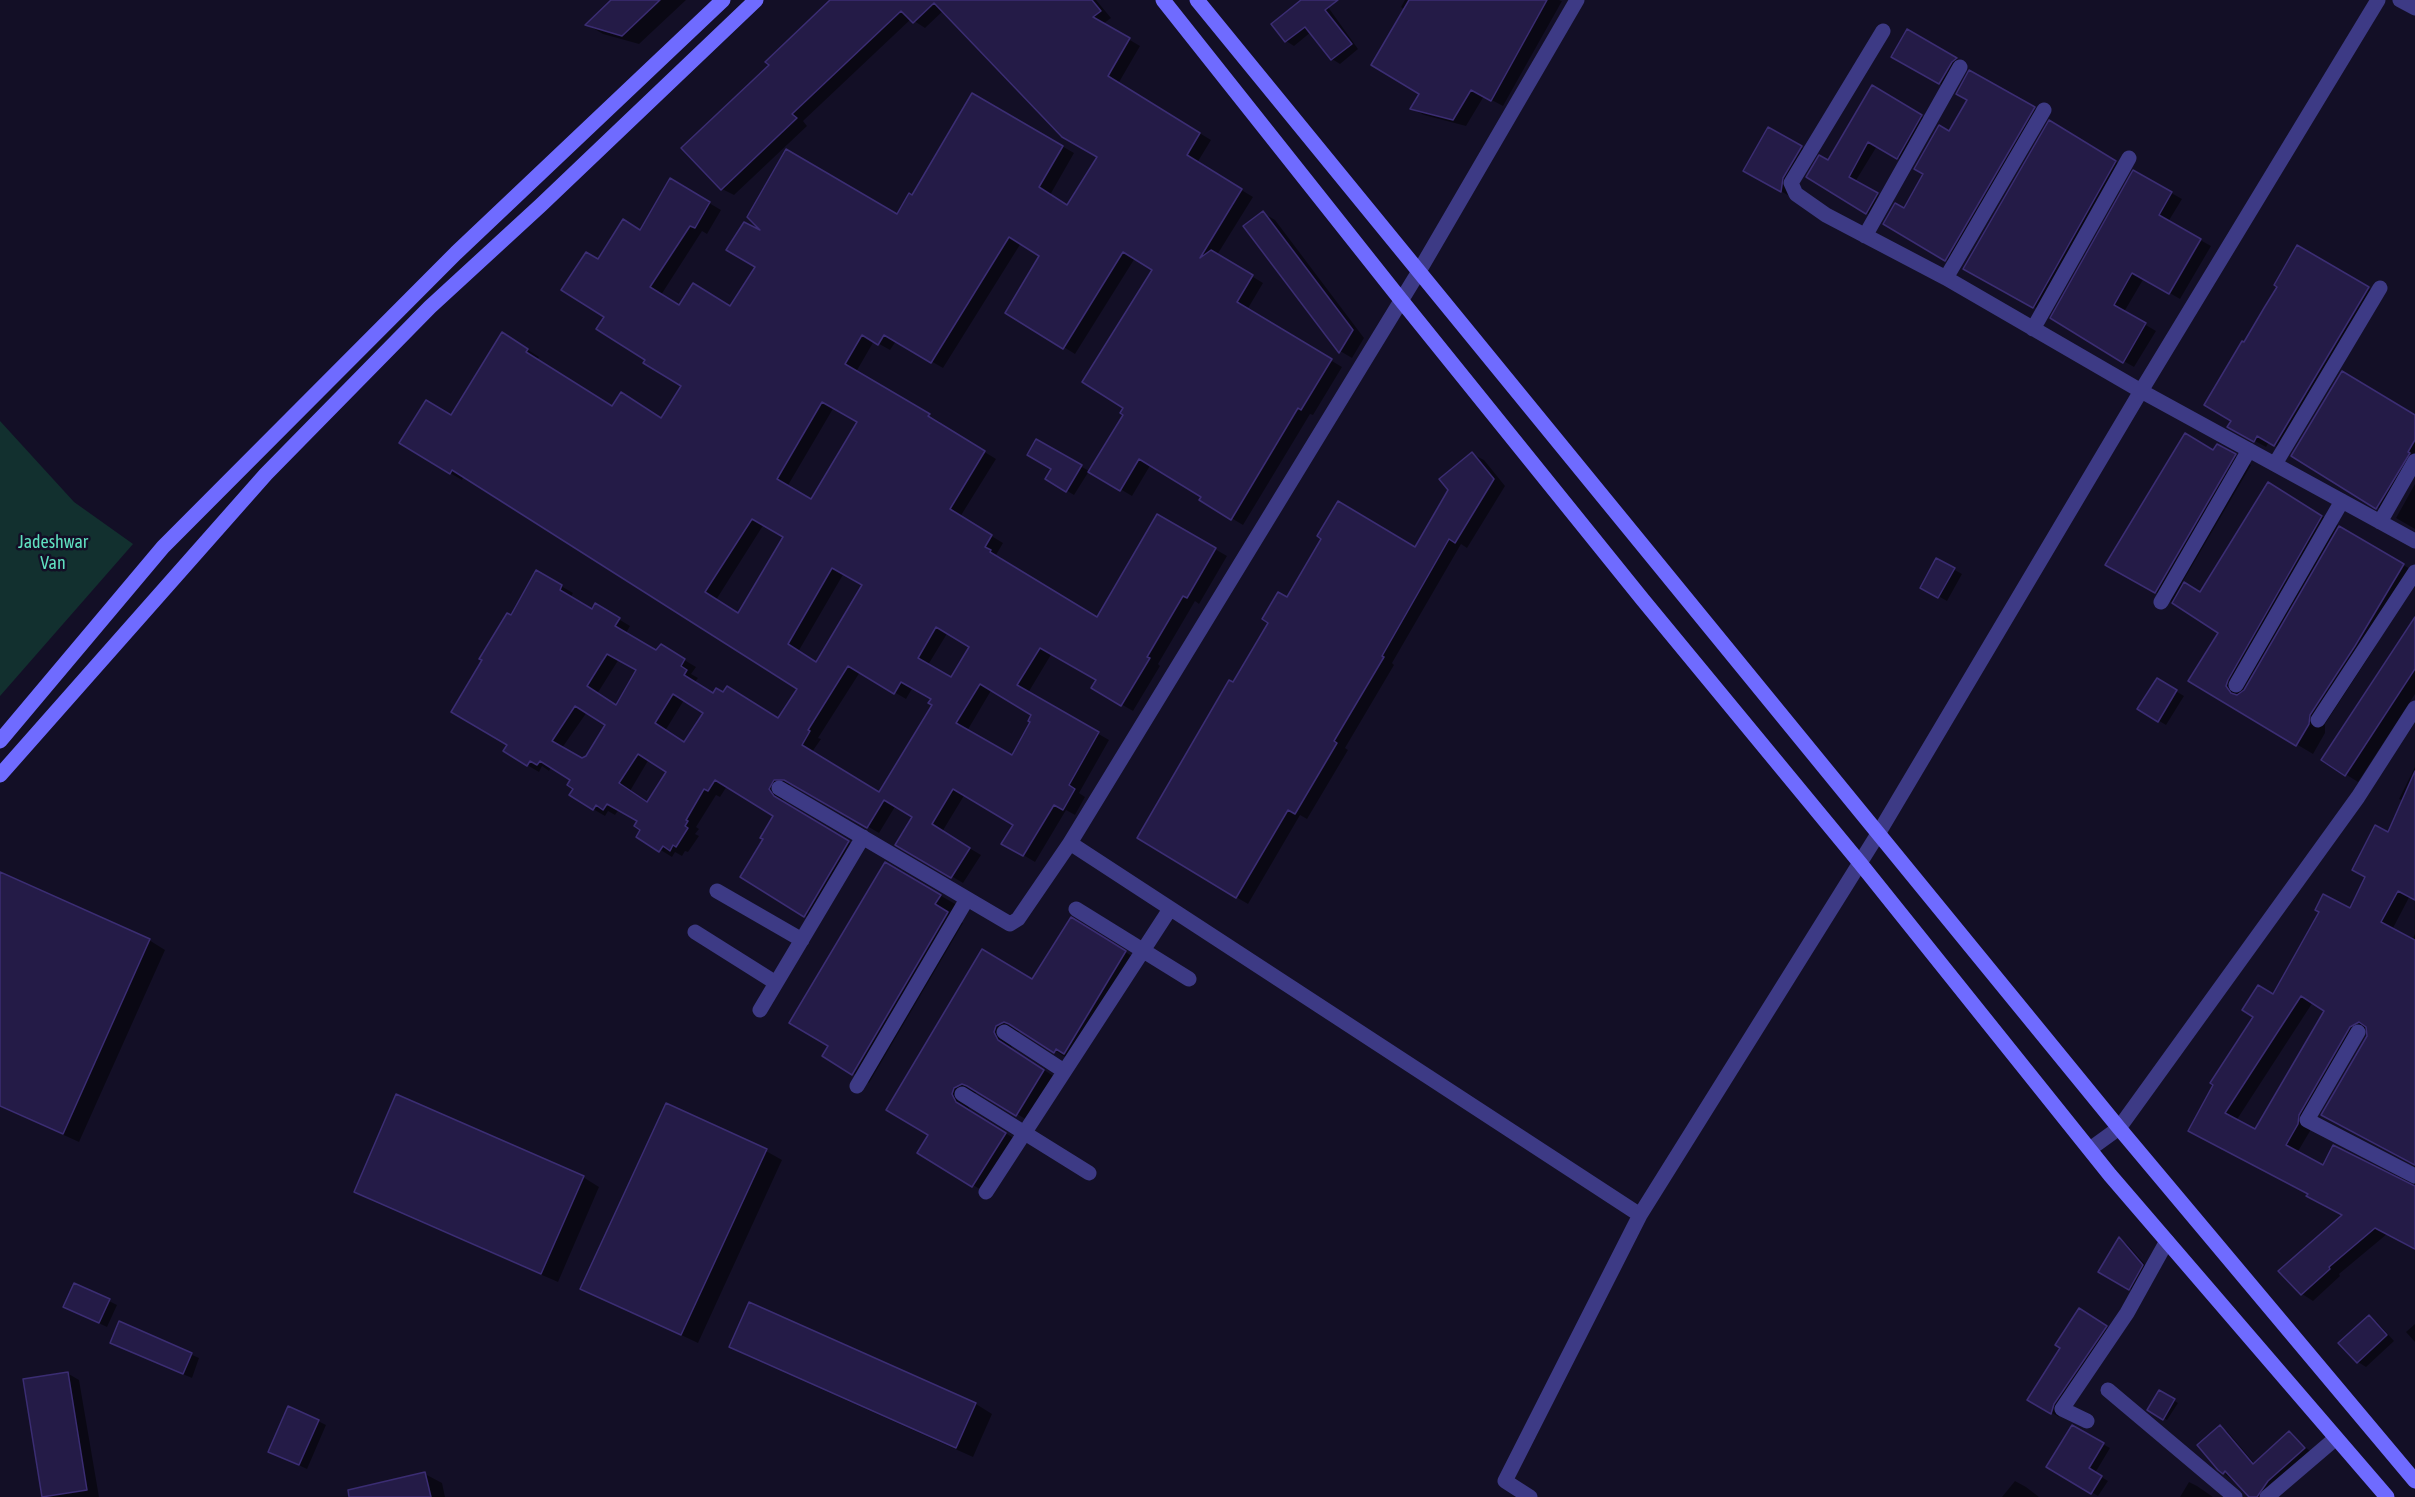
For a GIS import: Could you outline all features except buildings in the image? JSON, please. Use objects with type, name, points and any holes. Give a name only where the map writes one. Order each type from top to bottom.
[{"type":"street","points":[[0,741],[163,547],[417,291],[723,0]]},
{"type":"street","points":[[0,775],[151,601],[266,474],[430,307],[556,191],[756,0]]},
{"type":"street","points":[[1163,0],[1401,300],[2090,1149],[2387,1497]]},
{"type":"street","points":[[1197,0],[2119,1128],[2415,1481]]},
{"type":"street","points":[[779,788],[1010,924],[1018,919],[1070,843],[1418,273],[1577,0]]},
{"type":"street","points":[[1504,1497],[1505,1481],[1640,1215],[1878,834],[2141,391],[2378,0]]},
{"type":"street","points":[[2400,0],[2415,8]]},
{"type":"street","points":[[1883,31],[1791,183],[1796,194],[1826,215],[1946,278],[2141,391],[2415,541]]},
{"type":"street","points":[[1865,236],[1960,67]]},
{"type":"street","points":[[1946,278],[2044,110]]},
{"type":"street","points":[[2033,328],[2129,158]]},
{"type":"street","points":[[2275,464],[2380,288]]},
{"type":"street","points":[[417,291],[430,307]]},
{"type":"street","points":[[2162,602],[2249,450]]},
{"type":"street","points":[[2380,522],[2415,461]]},
{"type":"street","points":[[2236,685],[2342,501]]},
{"type":"street","points":[[2318,720],[2415,572]]},
{"type":"street","points":[[2090,1149],[2119,1128],[2358,797],[2415,708]]},
{"type":"street","points":[[760,1010],[863,837]]},
{"type":"street","points":[[1070,843],[1640,1215]]},
{"type":"street","points":[[717,891],[802,940]]},
{"type":"street","points":[[857,1086],[968,899]]},
{"type":"street","points":[[1076,909],[1189,979]]},
{"type":"street","points":[[986,1192],[1170,909]]},
{"type":"street","points":[[695,932],[776,983]]},
{"type":"street","points":[[1004,1032],[1064,1071]]},
{"type":"street","points":[[2358,1032],[2307,1120],[2415,1176]]},
{"type":"street","points":[[962,1094],[1089,1173]]},
{"type":"street","points":[[2087,1421],[2062,1409],[2127,1313],[2167,1241]]},
{"type":"street","points":[[2108,1390],[2235,1497]]},
{"type":"street","points":[[2267,1497],[2336,1438]]},
{"type":"street","points":[[1505,1481],[1530,1497]]},
{"type":"green space","name":"Jadeshwar Van","points":[[0,421],[74,502],[133,544],[0,696]]}]
